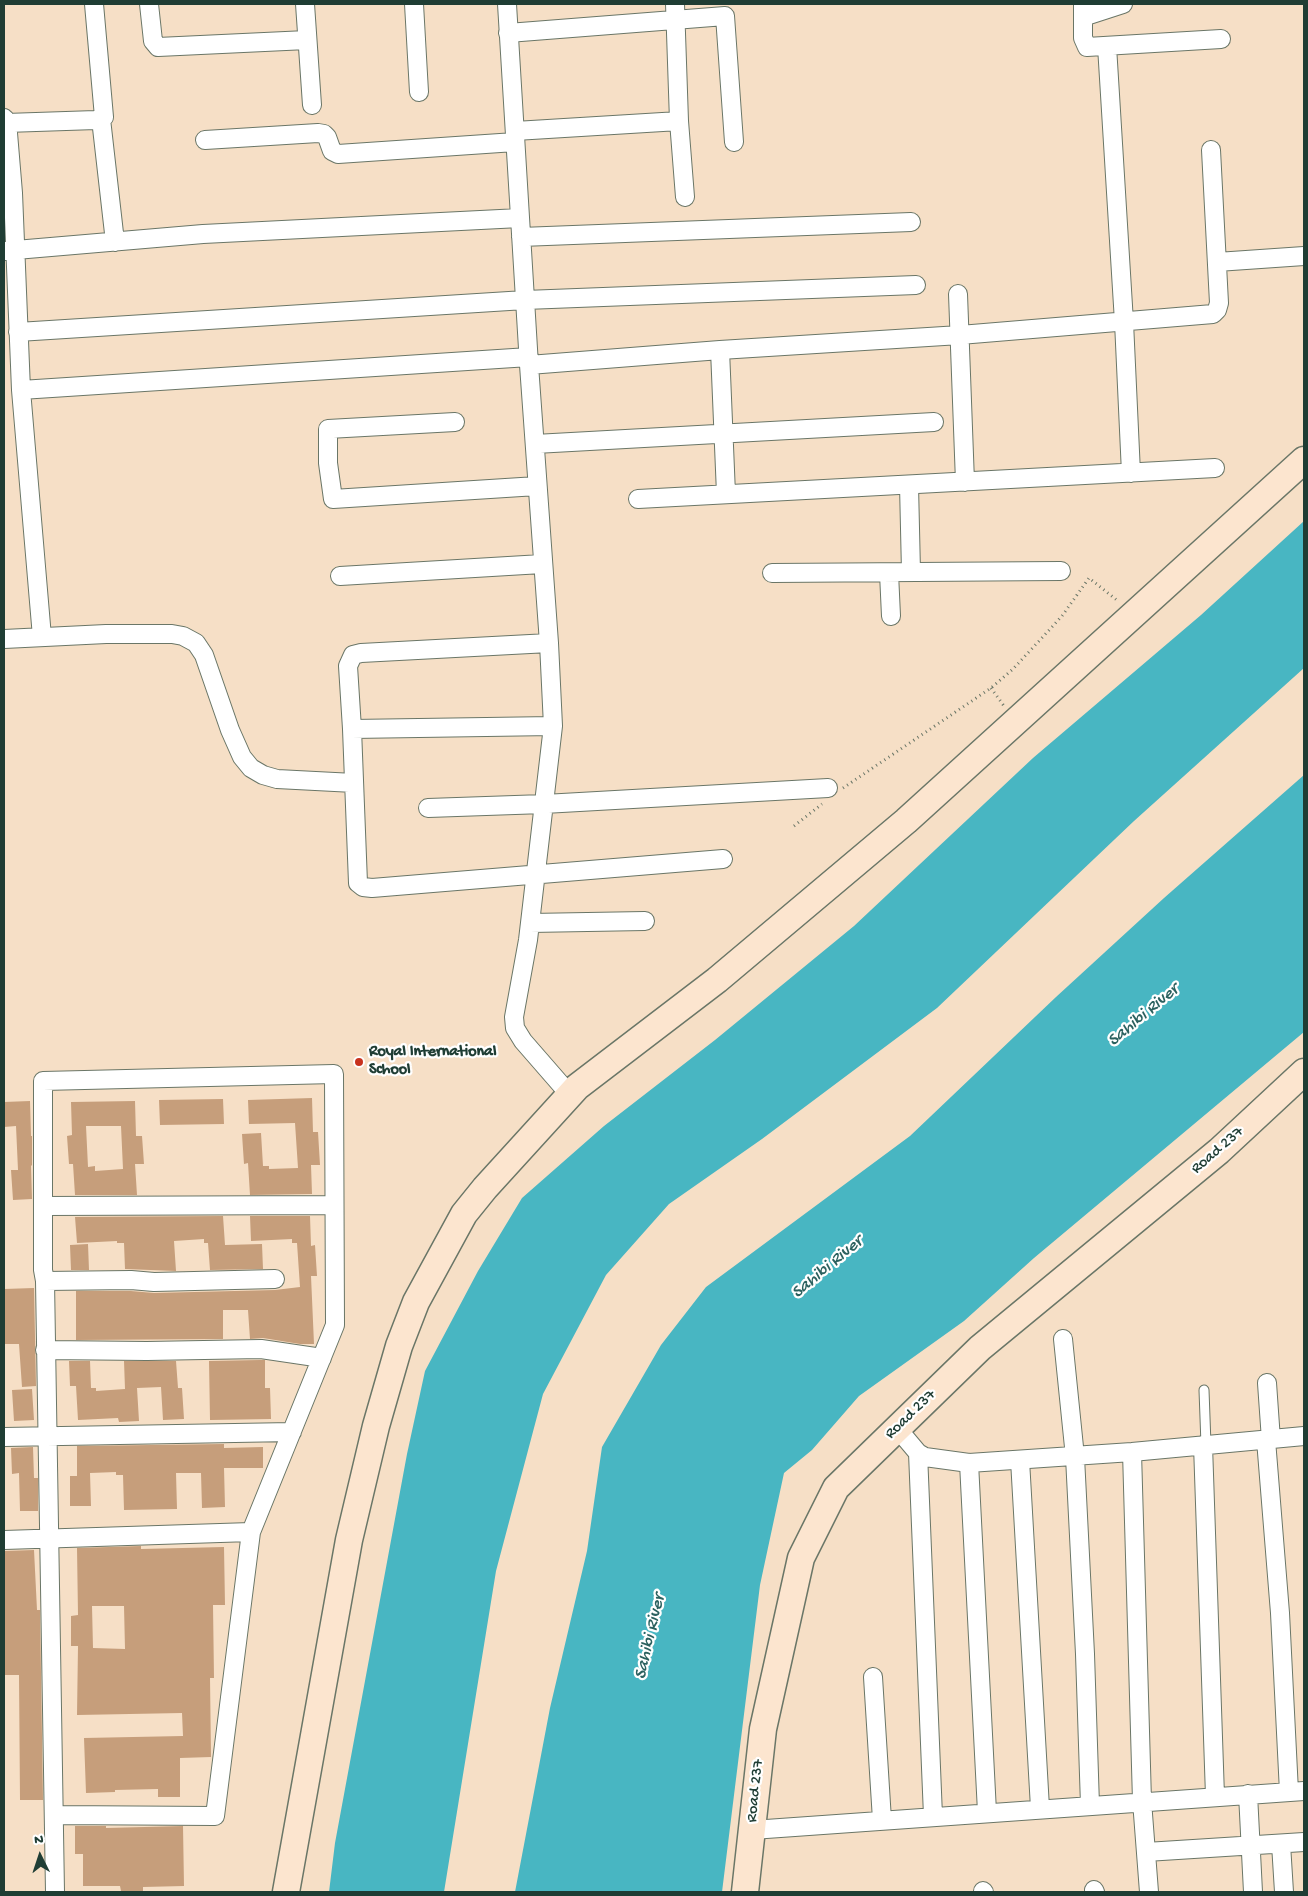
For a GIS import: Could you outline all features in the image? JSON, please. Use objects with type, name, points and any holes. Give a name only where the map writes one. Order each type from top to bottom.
[{"type":"street","points":[[94,4],[104,113],[104,117],[101,119],[115,242]]},
{"type":"street","points":[[149,4],[153,42],[158,47],[308,40]]},
{"type":"street","points":[[305,4],[312,105]]},
{"type":"street","points":[[414,4],[419,92]]},
{"type":"street","points":[[506,4],[553,726],[530,923],[514,1017],[515,1028],[523,1041],[570,1095]]},
{"type":"street","points":[[1123,4],[1083,10],[1084,44],[1087,47],[1221,39]]},
{"type":"street","points":[[508,33],[675,11],[726,16],[734,142]]},
{"type":"street","points":[[675,11],[679,121],[685,197]]},
{"type":"street","points":[[1107,46],[1131,473]]},
{"type":"street","points":[[42,637],[10,251],[13,193],[5,120],[101,119]]},
{"type":"street","points":[[205,140],[318,133],[324,134],[327,137],[332,151],[338,154],[679,121]]},
{"type":"street","points":[[21,390],[960,336],[1213,314],[1220,303],[1211,150]]},
{"type":"street","points":[[10,251],[204,234],[520,218]]},
{"type":"street","points":[[521,237],[911,222]]},
{"type":"street","points":[[1217,262],[1304,256]]},
{"type":"street","points":[[18,332],[526,300],[916,285]]},
{"type":"street","points":[[958,294],[965,482]]},
{"type":"street","points":[[720,350],[726,494]]},
{"type":"street","points":[[455,422],[328,429],[328,463],[332,499],[537,486]]},
{"type":"street","points":[[535,444],[934,422]]},
{"type":"street","points":[[286,1892],[349,1540],[376,1426],[399,1346],[416,1302],[464,1214],[485,1188],[577,1087],[717,980],[906,821],[1304,460]]},
{"type":"street","points":[[638,499],[1215,468]]},
{"type":"street","points":[[909,485],[911,572]]},
{"type":"street","points":[[340,576],[542,564]]},
{"type":"street","points":[[772,574],[1060,571]]},
{"type":"street","points":[[889,573],[891,616]]},
{"type":"street","points":[[4,639],[115,634],[172,634],[183,636],[196,643],[204,655],[230,730],[242,757],[251,768],[277,779],[354,783]]},
{"type":"street","points":[[549,643],[352,655],[348,666],[352,729],[356,874],[358,882],[363,887],[372,888],[723,859]]},
{"type":"street","points":[[352,729],[553,726]]},
{"type":"street","points":[[428,808],[831,793]]},
{"type":"street","points":[[530,923],[645,921]]},
{"type":"street","name":"Road 237","points":[[745,1892],[763,1730],[801,1558],[836,1488],[980,1348],[1219,1152],[1304,1072]]},
{"type":"street","points":[[54,1815],[216,1816],[251,1532],[335,1325],[334,1074],[43,1081],[43,1270],[45,1280],[50,1539],[55,1892]]},
{"type":"street","points":[[43,1206],[334,1205]]},
{"type":"street","points":[[45,1280],[131,1280],[154,1282],[275,1279]]},
{"type":"street","points":[[1063,1340],[1074,1457],[1085,1654],[1090,1805]]},
{"type":"street","points":[[45,1350],[261,1349],[322,1358]]},
{"type":"street","points":[[752,1830],[1297,1791],[1280,1613],[1268,1440],[1267,1383]]},
{"type":"street","points":[[897,1428],[918,1453],[925,1457],[969,1463],[1074,1457],[1304,1436]]},
{"type":"street","points":[[4,1437],[292,1432]]},
{"type":"street","points":[[1205,1445],[1215,1796]]},
{"type":"street","points":[[1132,1452],[1142,1801],[1148,1892]]},
{"type":"street","points":[[918,1453],[933,1816]]},
{"type":"street","points":[[1020,1460],[1040,1808]]},
{"type":"street","points":[[969,1463],[987,1812]]},
{"type":"street","points":[[4,1540],[251,1532]]},
{"type":"street","points":[[873,1678],[882,1820]]},
{"type":"street","points":[[1248,1794],[1253,1892]]},
{"type":"street","points":[[1146,1852],[1304,1842]]},
{"type":"street","points":[[1281,1844],[1284,1892]]},
{"type":"lane","points":[[1204,1390],[1205,1445]]},
{"type":"path","points":[[794,826],[831,793],[991,688],[1013,669],[1062,616],[1089,578],[1118,601]]},
{"type":"path","points":[[991,688],[1005,707]]},
{"type":"water","points":[[1304,521],[1304,668],[1134,821],[937,1008],[762,1139],[669,1204],[606,1275],[543,1394],[496,1571],[444,1892],[329,1892],[335,1843],[407,1454],[425,1371],[478,1271],[522,1198],[604,1126],[715,1040],[854,926],[1033,758],[1201,615]]},
{"type":"water","name":"Sahibi River","points":[[1304,775],[1304,1032],[1034,1258],[964,1321],[859,1396],[812,1450],[784,1473],[760,1585],[722,1892],[515,1892],[550,1708],[587,1551],[602,1447],[661,1345],[706,1287],[910,1136],[1056,997],[1164,898]]},
{"type":"building","points":[[312,1098],[313,1132],[318,1132],[320,1165],[311,1165],[312,1194],[250,1195],[248,1163],[244,1164],[242,1134],[261,1133],[263,1166],[269,1166],[269,1169],[298,1168],[295,1123],[249,1124],[248,1100]]},
{"type":"building","points":[[223,1099],[224,1124],[160,1125],[159,1100]]},
{"type":"building","points":[[30,1101],[32,1199],[13,1200],[11,1170],[18,1170],[16,1126],[4,1127],[4,1102]]},
{"type":"building","points":[[135,1101],[136,1136],[142,1136],[144,1164],[135,1164],[137,1195],[75,1195],[73,1164],[69,1164],[67,1136],[72,1135],[71,1102]],"holes":[[[86,1126],[121,1126],[123,1169],[95,1171],[95,1166],[88,1167]]]},
{"type":"building","points":[[223,1216],[225,1245],[262,1244],[263,1269],[210,1270],[208,1243],[204,1243],[204,1239],[174,1241],[176,1271],[125,1269],[124,1243],[117,1243],[117,1241],[77,1243],[75,1217]]},
{"type":"building","points":[[250,1216],[310,1216],[311,1246],[315,1245],[317,1276],[311,1276],[314,1344],[300,1344],[263,1338],[250,1339],[248,1310],[223,1310],[223,1339],[76,1340],[76,1291],[154,1293],[275,1290],[300,1287],[297,1243],[292,1243],[292,1239],[251,1241]]},
{"type":"building","points":[[88,1244],[89,1270],[71,1270],[70,1245]]},
{"type":"building","points":[[34,1288],[36,1386],[22,1387],[19,1344],[4,1344],[4,1289]]},
{"type":"building","points":[[265,1360],[265,1388],[270,1388],[271,1419],[210,1420],[209,1361]]},
{"type":"building","points":[[69,1361],[90,1361],[91,1388],[96,1388],[96,1391],[125,1389],[124,1361],[176,1361],[178,1388],[182,1388],[184,1419],[163,1420],[161,1387],[137,1388],[139,1421],[119,1422],[118,1418],[78,1420],[76,1386],[70,1386]]},
{"type":"building","points":[[32,1389],[34,1420],[14,1421],[12,1390]]},
{"type":"building","points":[[224,1444],[224,1448],[263,1447],[263,1468],[224,1468],[225,1507],[202,1508],[201,1473],[176,1473],[177,1509],[124,1510],[123,1475],[116,1475],[116,1472],[90,1473],[91,1506],[70,1506],[70,1476],[77,1476],[77,1446]]},
{"type":"building","points":[[33,1447],[34,1478],[38,1478],[38,1511],[20,1511],[19,1473],[12,1474],[11,1448]]},
{"type":"building","points":[[141,1546],[141,1549],[224,1547],[225,1605],[213,1605],[214,1678],[210,1678],[211,1757],[180,1758],[180,1797],[158,1797],[158,1789],[86,1793],[84,1738],[183,1736],[182,1713],[77,1715],[78,1646],[71,1646],[71,1616],[78,1615],[77,1548]],"holes":[[[92,1606],[124,1606],[125,1649],[93,1648]]]},
{"type":"building","points":[[34,1550],[37,1610],[40,1610],[43,1800],[20,1800],[19,1675],[4,1675],[4,1551]]},
{"type":"building","points":[[75,1826],[106,1826],[106,1828],[183,1826],[184,1886],[143,1887],[143,1891],[121,1891],[120,1886],[83,1886],[83,1854],[75,1854]]},
{"type":"place","name":"Royal International School","points":[[359,1062]]}]
